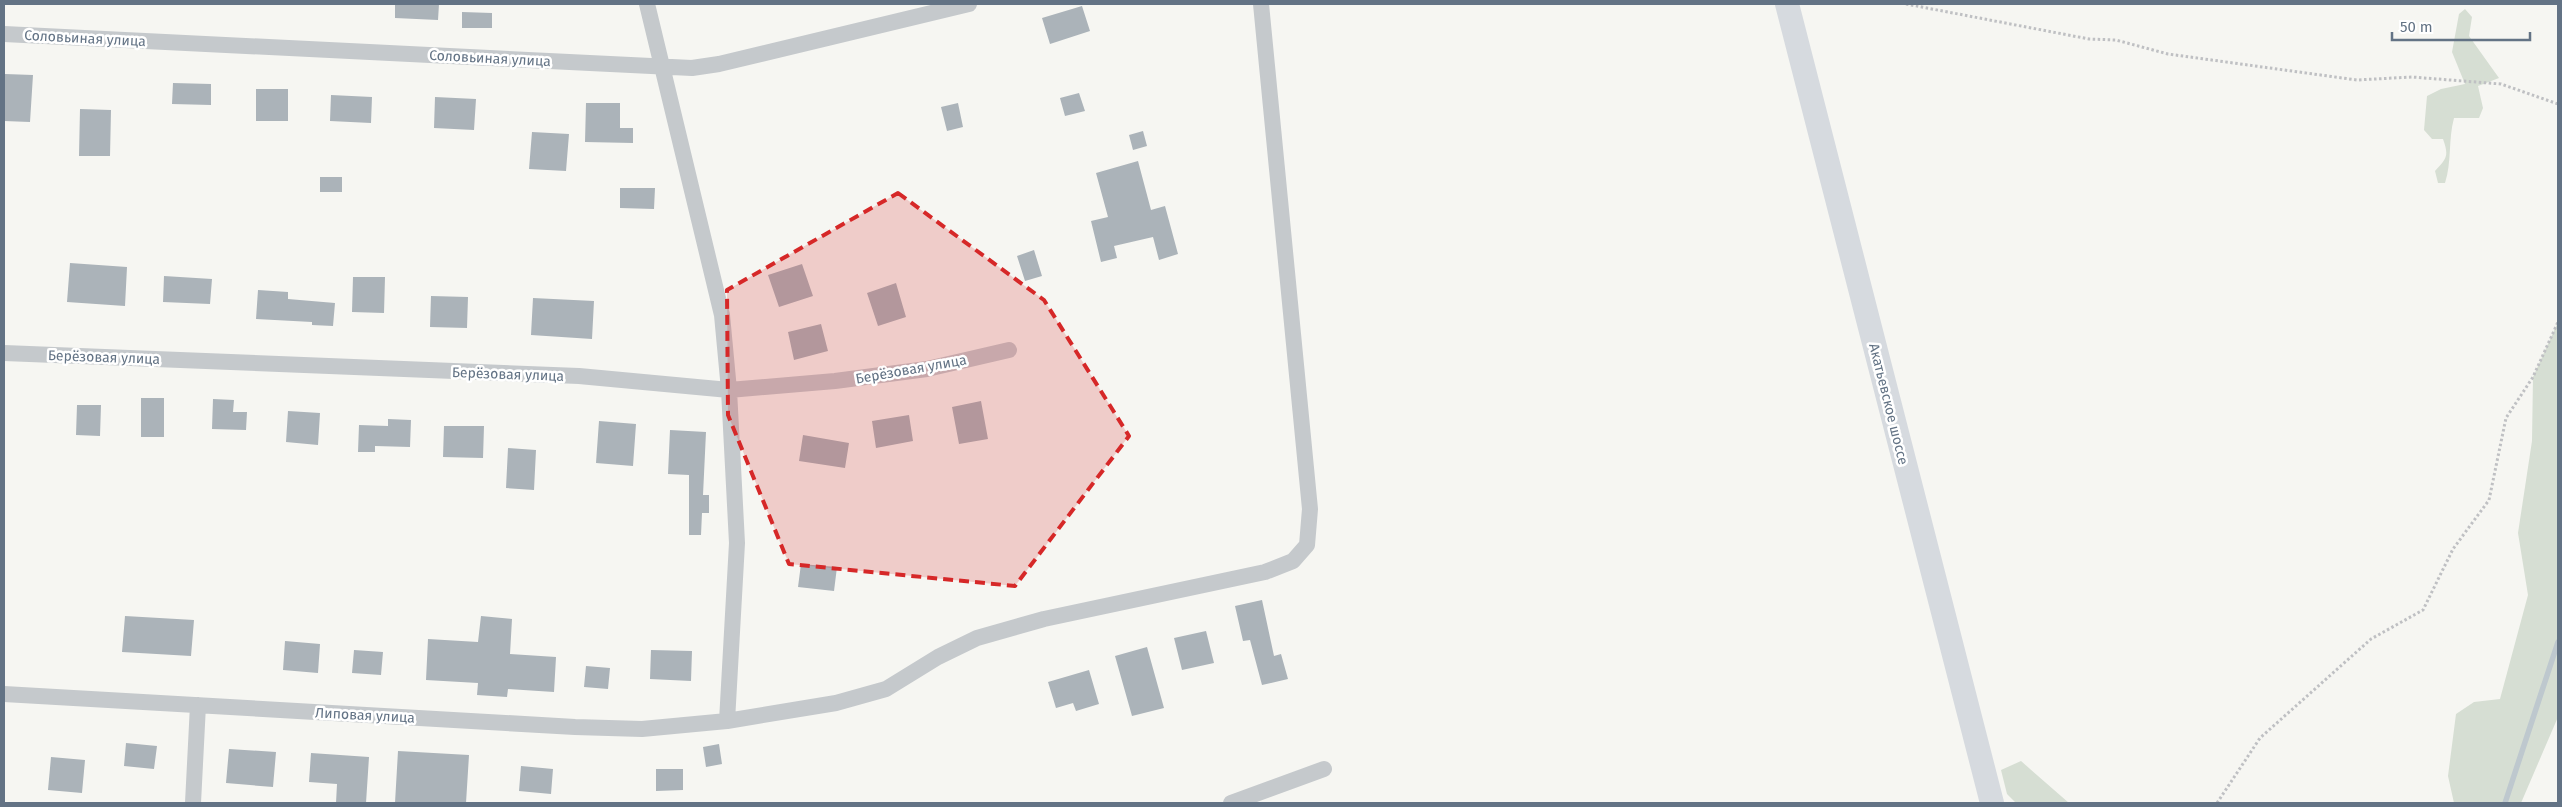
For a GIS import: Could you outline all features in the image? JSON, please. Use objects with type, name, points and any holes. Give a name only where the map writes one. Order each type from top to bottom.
[{"type":"street","points":[[647,4],[722,315],[729,390],[737,543],[727,721]]},
{"type":"street","name":"Соловьиная улица","points":[[4,34],[692,68],[719,64],[969,4]]},
{"type":"street","name":"Липовая улица","points":[[4,694],[575,727],[642,729],[727,721],[836,703],[886,689],[938,657],[977,638],[1044,619],[1265,572],[1293,561],[1307,545],[1310,509],[1261,4]]},
{"type":"street","name":"Акатьевское шоссе","points":[[1787,4],[1992,803]]},
{"type":"street","name":"Берёзовая улица","points":[[4,353],[579,376],[729,390],[835,381],[927,369],[1009,350]]},
{"type":"street","points":[[194,803],[198,705]]},
{"type":"street","points":[[1231,803],[1324,768]]},
{"type":"path","points":[[1906,4],[2089,39],[2116,40],[2168,54],[2357,80],[2412,77],[2501,84],[2558,104]]},
{"type":"path","points":[[2217,803],[2260,738],[2371,639],[2423,610],[2453,549],[2489,500],[2506,418],[2533,377],[2558,322]]},
{"type":"highlighted area","points":[[898,193],[1044,300],[1129,436],[1015,586],[789,564],[728,415],[727,290]]},
{"type":"shaded area","points":[[2465,9],[2472,17],[2469,36],[2499,78],[2478,86],[2483,108],[2479,118],[2454,118],[2447,175],[2445,183],[2438,183],[2435,171],[2446,156],[2446,149],[2443,139],[2432,139],[2424,130],[2427,96],[2441,89],[2465,84],[2452,52],[2459,14]]},
{"type":"shaded area","points":[[2558,322],[2558,717],[2521,803],[2454,803],[2448,776],[2456,714],[2474,702],[2500,699],[2528,595],[2518,533],[2532,441],[2533,377]]},
{"type":"shaded area","points":[[2021,761],[2069,803],[2016,803],[2007,794],[2001,770]]},
{"type":"building","points":[[395,4],[439,4],[438,20],[395,18]]},
{"type":"building","points":[[1082,6],[1090,31],[1050,44],[1042,18]]},
{"type":"building","points":[[462,12],[492,13],[492,28],[462,28]]},
{"type":"building","points":[[5,74],[33,75],[30,122],[4,121]]},
{"type":"building","points":[[173,83],[211,84],[211,105],[172,104]]},
{"type":"building","points":[[256,89],[288,89],[288,121],[256,121]]},
{"type":"building","points":[[1079,93],[1085,111],[1065,116],[1060,98]]},
{"type":"building","points":[[331,95],[372,97],[371,123],[330,121]]},
{"type":"building","points":[[435,97],[476,99],[474,130],[434,128]]},
{"type":"building","points":[[586,103],[620,103],[620,128],[633,128],[633,143],[585,142]]},
{"type":"building","points":[[958,103],[963,127],[947,131],[941,107]]},
{"type":"building","points":[[80,109],[111,110],[110,156],[79,156]]},
{"type":"building","points":[[1143,131],[1147,146],[1133,150],[1129,135]]},
{"type":"building","points":[[532,132],[569,134],[566,171],[529,169]]},
{"type":"building","points":[[1138,161],[1151,210],[1165,206],[1178,254],[1159,260],[1153,237],[1114,246],[1117,258],[1101,262],[1091,221],[1108,217],[1096,173]]},
{"type":"building","points":[[320,177],[342,177],[342,192],[320,192]]},
{"type":"building","points":[[620,188],[655,188],[654,209],[620,208]]},
{"type":"building","points":[[1034,250],[1042,276],[1025,281],[1017,256]]},
{"type":"building","points":[[70,263],[127,267],[125,306],[67,302]]},
{"type":"building","points":[[802,264],[813,296],[779,307],[768,275]]},
{"type":"building","points":[[164,276],[212,279],[210,304],[163,302]]},
{"type":"building","points":[[353,277],[385,277],[384,313],[352,312]]},
{"type":"building","points":[[896,283],[906,317],[878,326],[867,293]]},
{"type":"building","points":[[258,290],[288,292],[288,299],[335,303],[333,326],[312,325],[312,322],[256,319]]},
{"type":"building","points":[[431,296],[468,297],[467,328],[430,327]]},
{"type":"building","points":[[533,298],[594,301],[592,339],[531,335]]},
{"type":"building","points":[[821,324],[828,351],[794,360],[788,332]]},
{"type":"building","points":[[141,398],[164,398],[164,437],[141,437]]},
{"type":"building","points":[[213,399],[234,400],[233,412],[247,412],[246,430],[212,429]]},
{"type":"building","points":[[981,401],[988,439],[959,444],[952,407]]},
{"type":"building","points":[[77,405],[101,405],[100,436],[76,435]]},
{"type":"building","points":[[288,411],[320,413],[318,445],[286,442]]},
{"type":"building","points":[[909,415],[913,441],[876,448],[872,421]]},
{"type":"building","points":[[388,419],[411,420],[410,447],[375,446],[375,452],[358,452],[359,425],[388,426]]},
{"type":"building","points":[[599,421],[636,424],[633,466],[596,463]]},
{"type":"building","points":[[444,426],[484,426],[483,458],[443,457]]},
{"type":"building","points":[[670,430],[706,432],[703,495],[709,495],[709,513],[702,513],[701,535],[689,535],[689,475],[668,474]]},
{"type":"building","points":[[803,435],[849,443],[845,468],[799,461]]},
{"type":"building","points":[[508,448],[536,450],[534,490],[506,488]]},
{"type":"building","points":[[801,564],[837,567],[834,591],[798,587]]},
{"type":"building","points":[[1262,600],[1274,656],[1281,654],[1288,679],[1262,685],[1250,640],[1243,641],[1235,606]]},
{"type":"building","points":[[125,616],[194,620],[191,656],[122,652]]},
{"type":"building","points":[[481,616],[512,619],[510,654],[556,657],[554,692],[508,689],[507,697],[477,695],[478,683],[426,680],[428,639],[478,642]]},
{"type":"building","points":[[1206,631],[1214,663],[1182,670],[1174,638]]},
{"type":"building","points":[[285,641],[320,644],[318,673],[283,670]]},
{"type":"building","points":[[1147,647],[1164,708],[1132,716],[1115,656]]},
{"type":"building","points":[[354,650],[383,652],[381,675],[352,673]]},
{"type":"building","points":[[651,650],[692,651],[691,681],[650,679]]},
{"type":"building","points":[[586,666],[610,668],[608,689],[584,687]]},
{"type":"building","points":[[1089,670],[1099,704],[1076,711],[1073,703],[1056,708],[1048,682]]},
{"type":"building","points":[[126,743],[157,746],[154,769],[124,766]]},
{"type":"building","points":[[719,744],[722,764],[706,767],[703,747]]},
{"type":"building","points":[[229,749],[276,752],[273,787],[226,783]]},
{"type":"building","points":[[398,751],[469,755],[466,803],[395,803]]},
{"type":"building","points":[[311,753],[369,757],[366,803],[336,803],[337,784],[309,782]]},
{"type":"building","points":[[51,757],[85,760],[82,793],[48,790]]},
{"type":"building","points":[[521,766],[553,769],[551,794],[519,791]]},
{"type":"building","points":[[656,769],[683,769],[683,790],[656,791]]},
{"type":"waterway","points":[[2505,803],[2558,642]]}]
